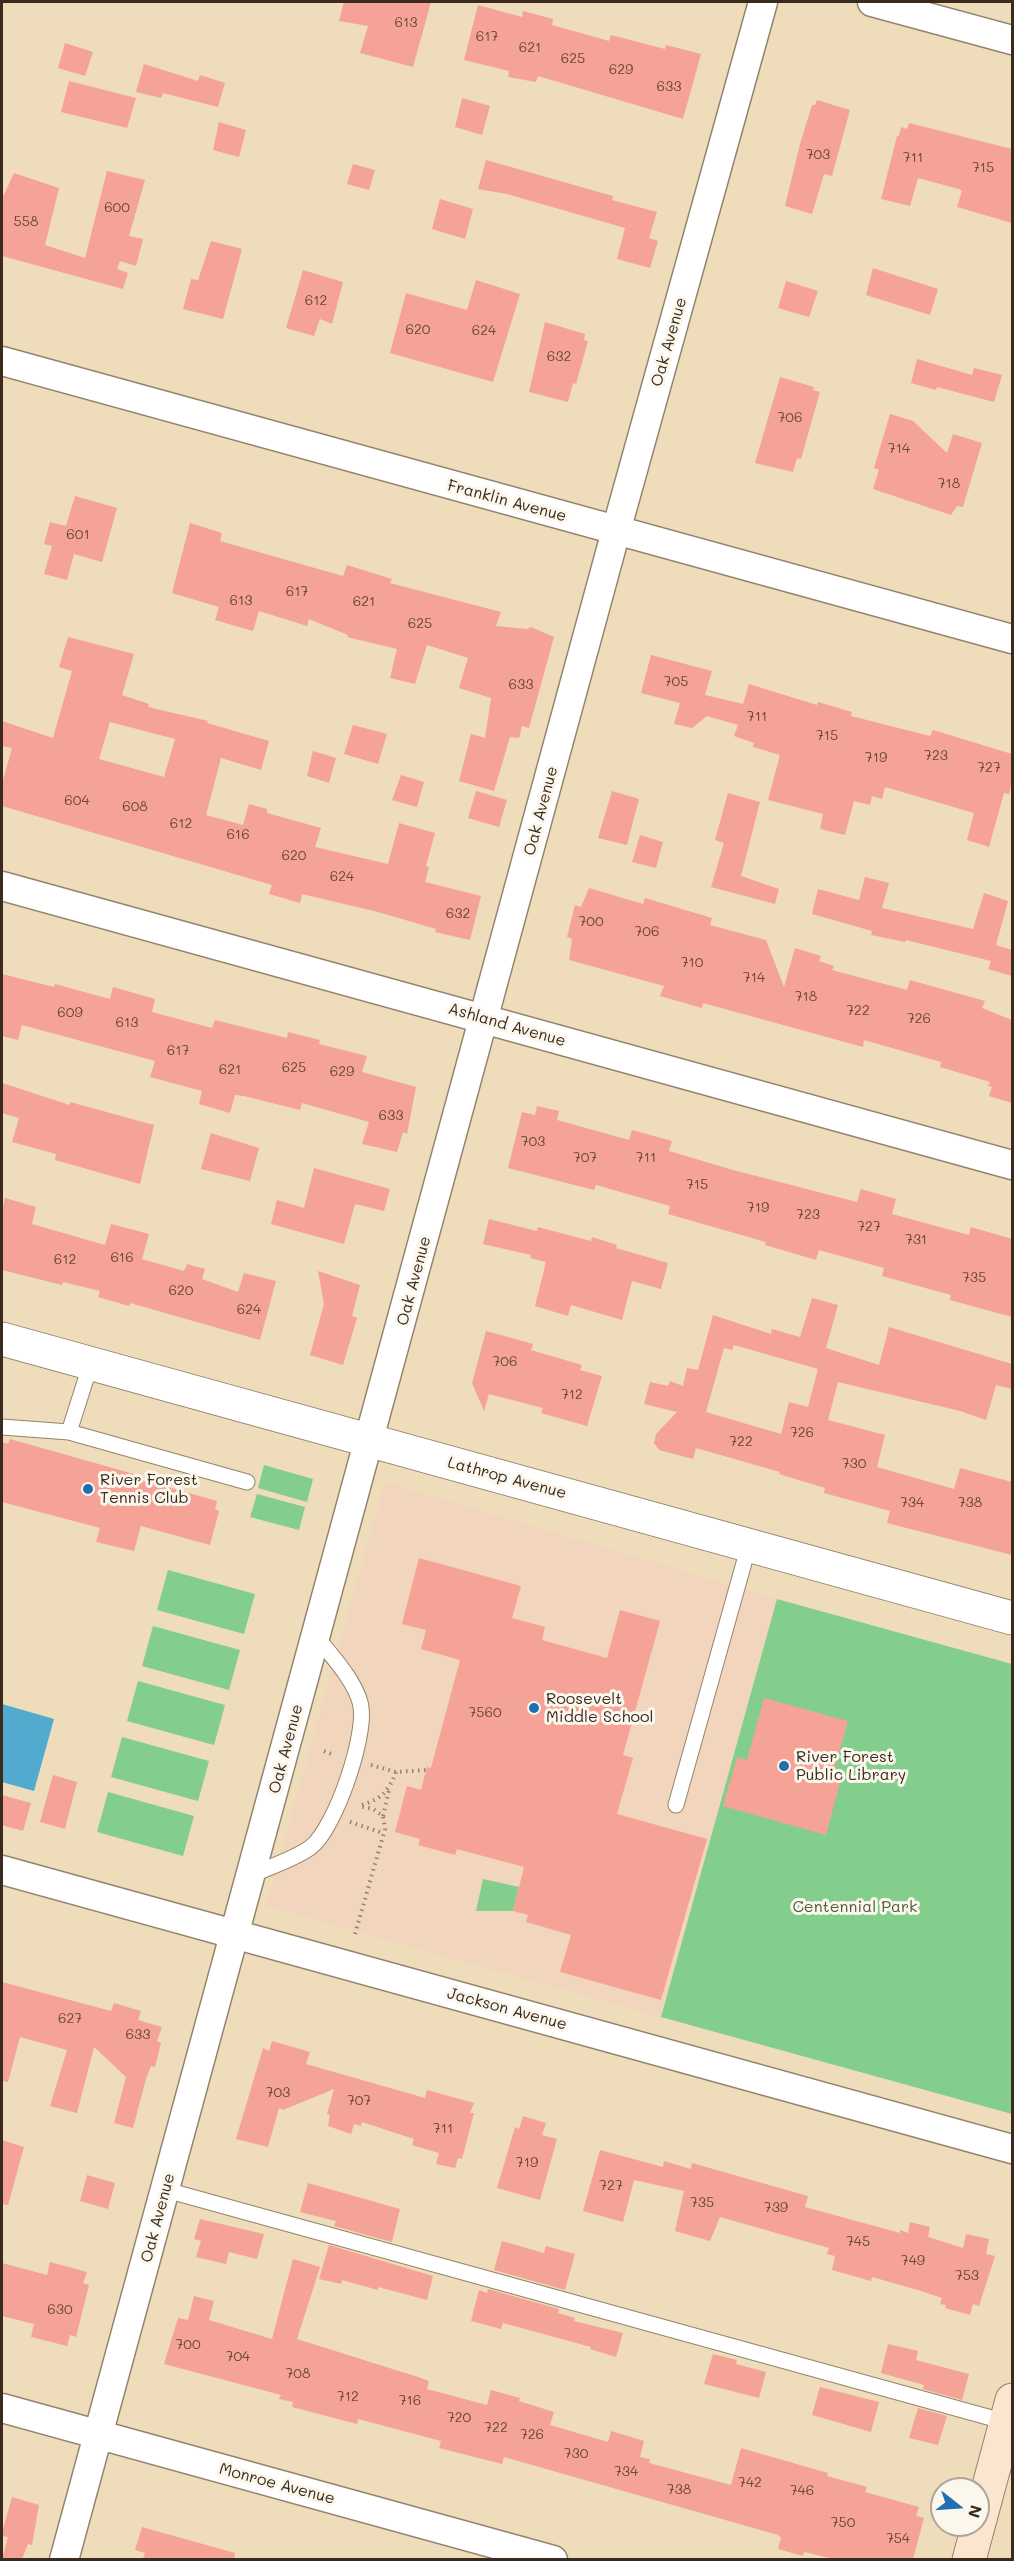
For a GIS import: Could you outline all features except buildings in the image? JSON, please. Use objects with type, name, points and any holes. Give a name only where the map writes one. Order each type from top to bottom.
[{"type":"main road","points":[[969,2559],[1009,2411]]},
{"type":"street","name":"Oak Avenue","points":[[64,2559],[236,1935],[616,531],[764,2]]},
{"type":"street","points":[[872,2],[1012,40]]},
{"type":"street","name":"Franklin Avenue","points":[[2,361],[1012,639]]},
{"type":"street","name":"Ashland Avenue","points":[[2,886],[1012,1165]]},
{"type":"street","name":"Lathrop Avenue","points":[[2,1339],[1012,1618]]},
{"type":"street","name":"Jackson Avenue","points":[[2,1870],[1012,2149]]},
{"type":"street","name":"Monroe Avenue","points":[[2,2408],[553,2559]]},
{"type":"lane","points":[[69,1432],[91,1363]]},
{"type":"lane","points":[[2,1427],[69,1432],[246,1482]]},
{"type":"lane","points":[[676,1805],[749,1545]]},
{"type":"lane","points":[[252,1875],[310,1848],[322,1835],[335,1815],[353,1760],[361,1727],[361,1704],[353,1685],[316,1637]]},
{"type":"lane","points":[[165,2190],[1009,2411]]},
{"type":"path","points":[[355,1934],[385,1829],[383,1816],[396,1772]]},
{"type":"path","points":[[383,1816],[373,1809],[357,1805],[378,1799],[390,1789]]},
{"type":"shaded area","name":"Roosevelt Middle School","points":[[385,1482],[777,1599],[661,2017],[266,1906]]},
{"type":"green space","points":[[264,1465],[313,1479],[307,1502],[258,1488]]},
{"type":"green space","points":[[257,1494],[305,1507],[299,1530],[250,1517]]},
{"type":"green space","points":[[168,1570],[255,1594],[244,1634],[157,1610]]},
{"type":"green space","name":"Centennial Park","points":[[777,1599],[1012,1664],[1012,2114],[661,2017]]},
{"type":"green space","points":[[153,1626],[240,1650],[229,1690],[142,1666]]},
{"type":"green space","points":[[138,1681],[225,1705],[214,1745],[127,1721]]},
{"type":"green space","points":[[122,1737],[209,1761],[198,1801],[111,1777]]},
{"type":"green space","points":[[108,1792],[194,1816],[183,1856],[97,1832]]},
{"type":"green space","points":[[483,1879],[519,1887],[513,1911],[476,1911]]},
{"type":"water","points":[[2,1704],[54,1719],[34,1791],[2,1782]]},
{"type":"place","name":"River Forest Tennis Club","points":[[88,1489]]},
{"type":"place","name":"Roosevelt Middle School","points":[[534,1708]]},
{"type":"place","name":"River Forest Public Library","points":[[784,1766]]}]
